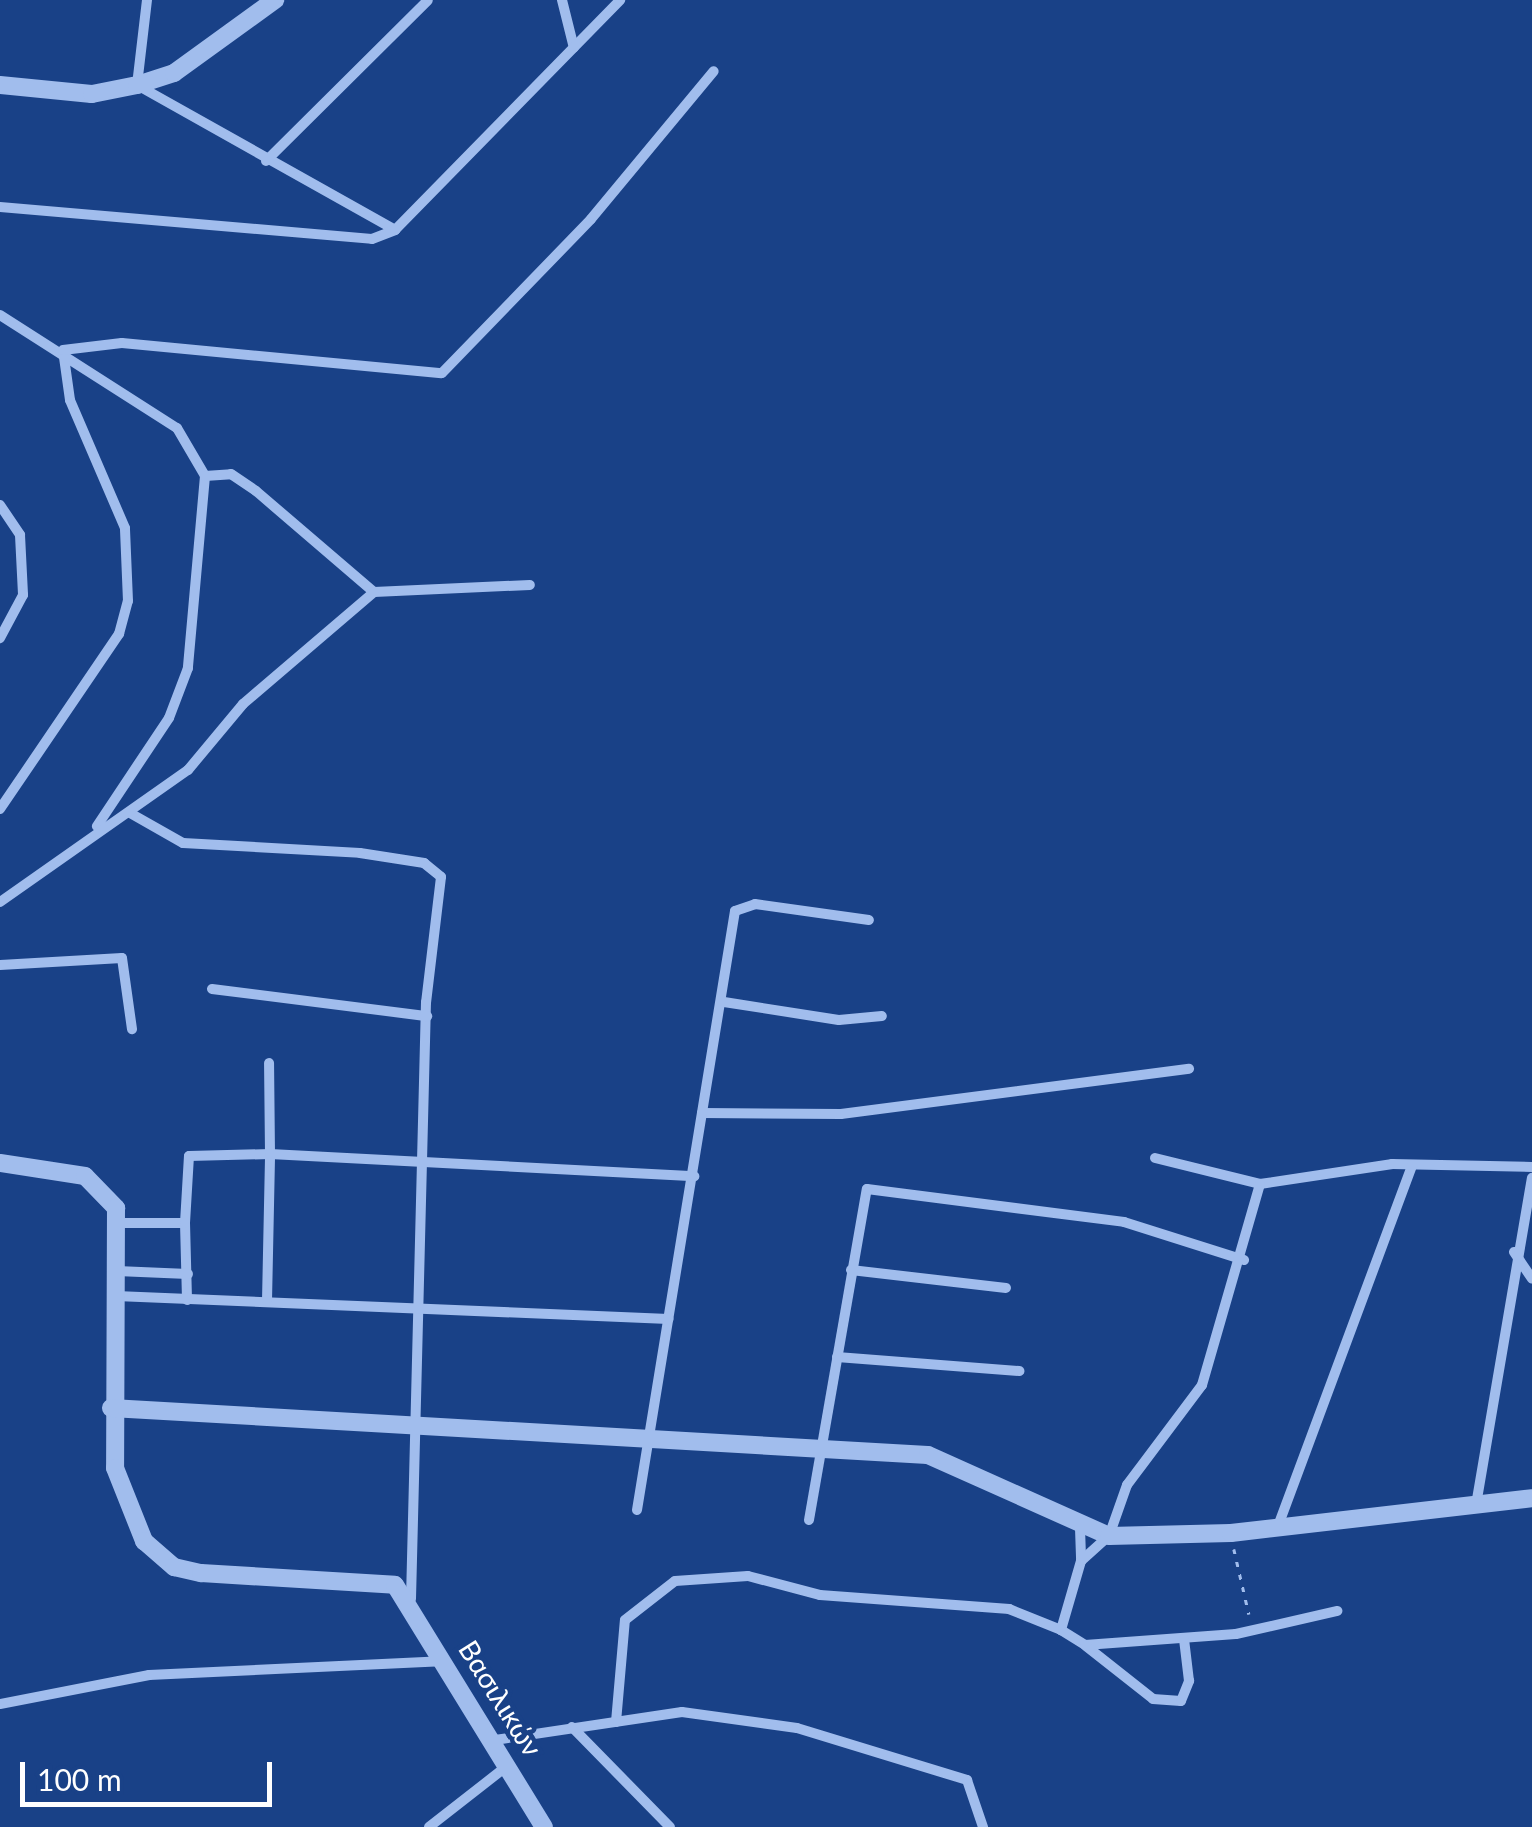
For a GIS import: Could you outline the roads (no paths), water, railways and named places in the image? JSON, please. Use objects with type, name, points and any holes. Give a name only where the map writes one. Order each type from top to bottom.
[{"type":"street","points":[[136,85],[147,0]]},
{"type":"street","points":[[0,86],[92,94],[136,85],[174,73],[275,0]]},
{"type":"street","points":[[266,162],[428,0]]},
{"type":"street","points":[[562,0],[574,48]]},
{"type":"street","points":[[0,207],[350,239],[395,230],[620,0]]},
{"type":"street","points":[[63,350],[122,344],[442,373],[591,220],[714,71]]},
{"type":"street","points":[[136,85],[266,162],[395,230]]},
{"type":"street","points":[[0,315],[63,350],[176,428],[205,476],[188,668],[169,718],[97,826]]},
{"type":"street","points":[[0,809],[119,634],[128,600],[125,528],[70,400],[63,350]]},
{"type":"street","points":[[205,476],[221,472],[243,482],[347,560],[374,592]]},
{"type":"street","points":[[0,505],[20,535],[23,595],[0,638]]},
{"type":"street","points":[[0,902],[97,826],[130,813],[188,770],[243,704],[374,592],[530,584]]},
{"type":"street","points":[[0,1162],[85,1176],[110,1197],[117,1223],[111,1408],[122,1494],[158,1558],[222,1576],[384,1583],[411,1599],[427,1016],[441,877],[434,868],[342,852],[182,843],[130,813]]},
{"type":"street","points":[[638,1510],[702,1113],[742,903],[869,920]]},
{"type":"street","points":[[0,966],[122,958],[132,1029]]},
{"type":"street","points":[[212,990],[427,1016]]},
{"type":"street","points":[[724,1002],[839,1020],[882,1016]]},
{"type":"street","points":[[267,1301],[269,1063]]},
{"type":"street","points":[[702,1113],[841,1114],[1190,1069]]},
{"type":"street","points":[[188,1300],[186,1223],[190,1156],[270,1154],[694,1176]]},
{"type":"street","points":[[1155,1158],[1260,1184],[1412,1165],[1532,1166]]},
{"type":"street","points":[[1278,1526],[1412,1165]]},
{"type":"street","points":[[1476,1505],[1514,1252],[1532,1178]]},
{"type":"street","points":[[1081,1561],[1108,1536],[1133,1476],[1202,1385],[1244,1260],[1260,1184]]},
{"type":"street","points":[[809,1520],[818,1446],[838,1356],[864,1193],[872,1188],[1124,1222],[1244,1260]]},
{"type":"street","points":[[117,1223],[186,1223]]},
{"type":"street","points":[[1514,1252],[1532,1279]]},
{"type":"street","points":[[851,1270],[1006,1288]]},
{"type":"street","points":[[117,1271],[188,1274]]},
{"type":"street","points":[[116,1296],[420,1312],[668,1319]]},
{"type":"street","points":[[838,1356],[1020,1371]]},
{"type":"street","points":[[111,1408],[418,1428],[818,1446],[944,1459],[1080,1528],[1108,1536],[1231,1533],[1532,1498]]},
{"type":"street","points":[[1061,1630],[1081,1561],[1080,1528]]},
{"type":"street","points":[[616,1722],[625,1620],[676,1582],[748,1576],[820,1596],[1008,1610],[1061,1630],[1153,1699],[1180,1702],[1190,1681],[1184,1639]]},
{"type":"street","name":"Βασιλικών","points":[[411,1599],[544,1827]]},
{"type":"street","points":[[1085,1645],[1184,1639],[1337,1611]]},
{"type":"street","points":[[0,1704],[148,1675],[445,1661]]},
{"type":"street","points":[[495,1740],[700,1712],[812,1731],[968,1780],[982,1823],[995,1827]]},
{"type":"street","points":[[572,1727],[670,1827]]},
{"type":"street","points":[[429,1827],[510,1764]]}]
